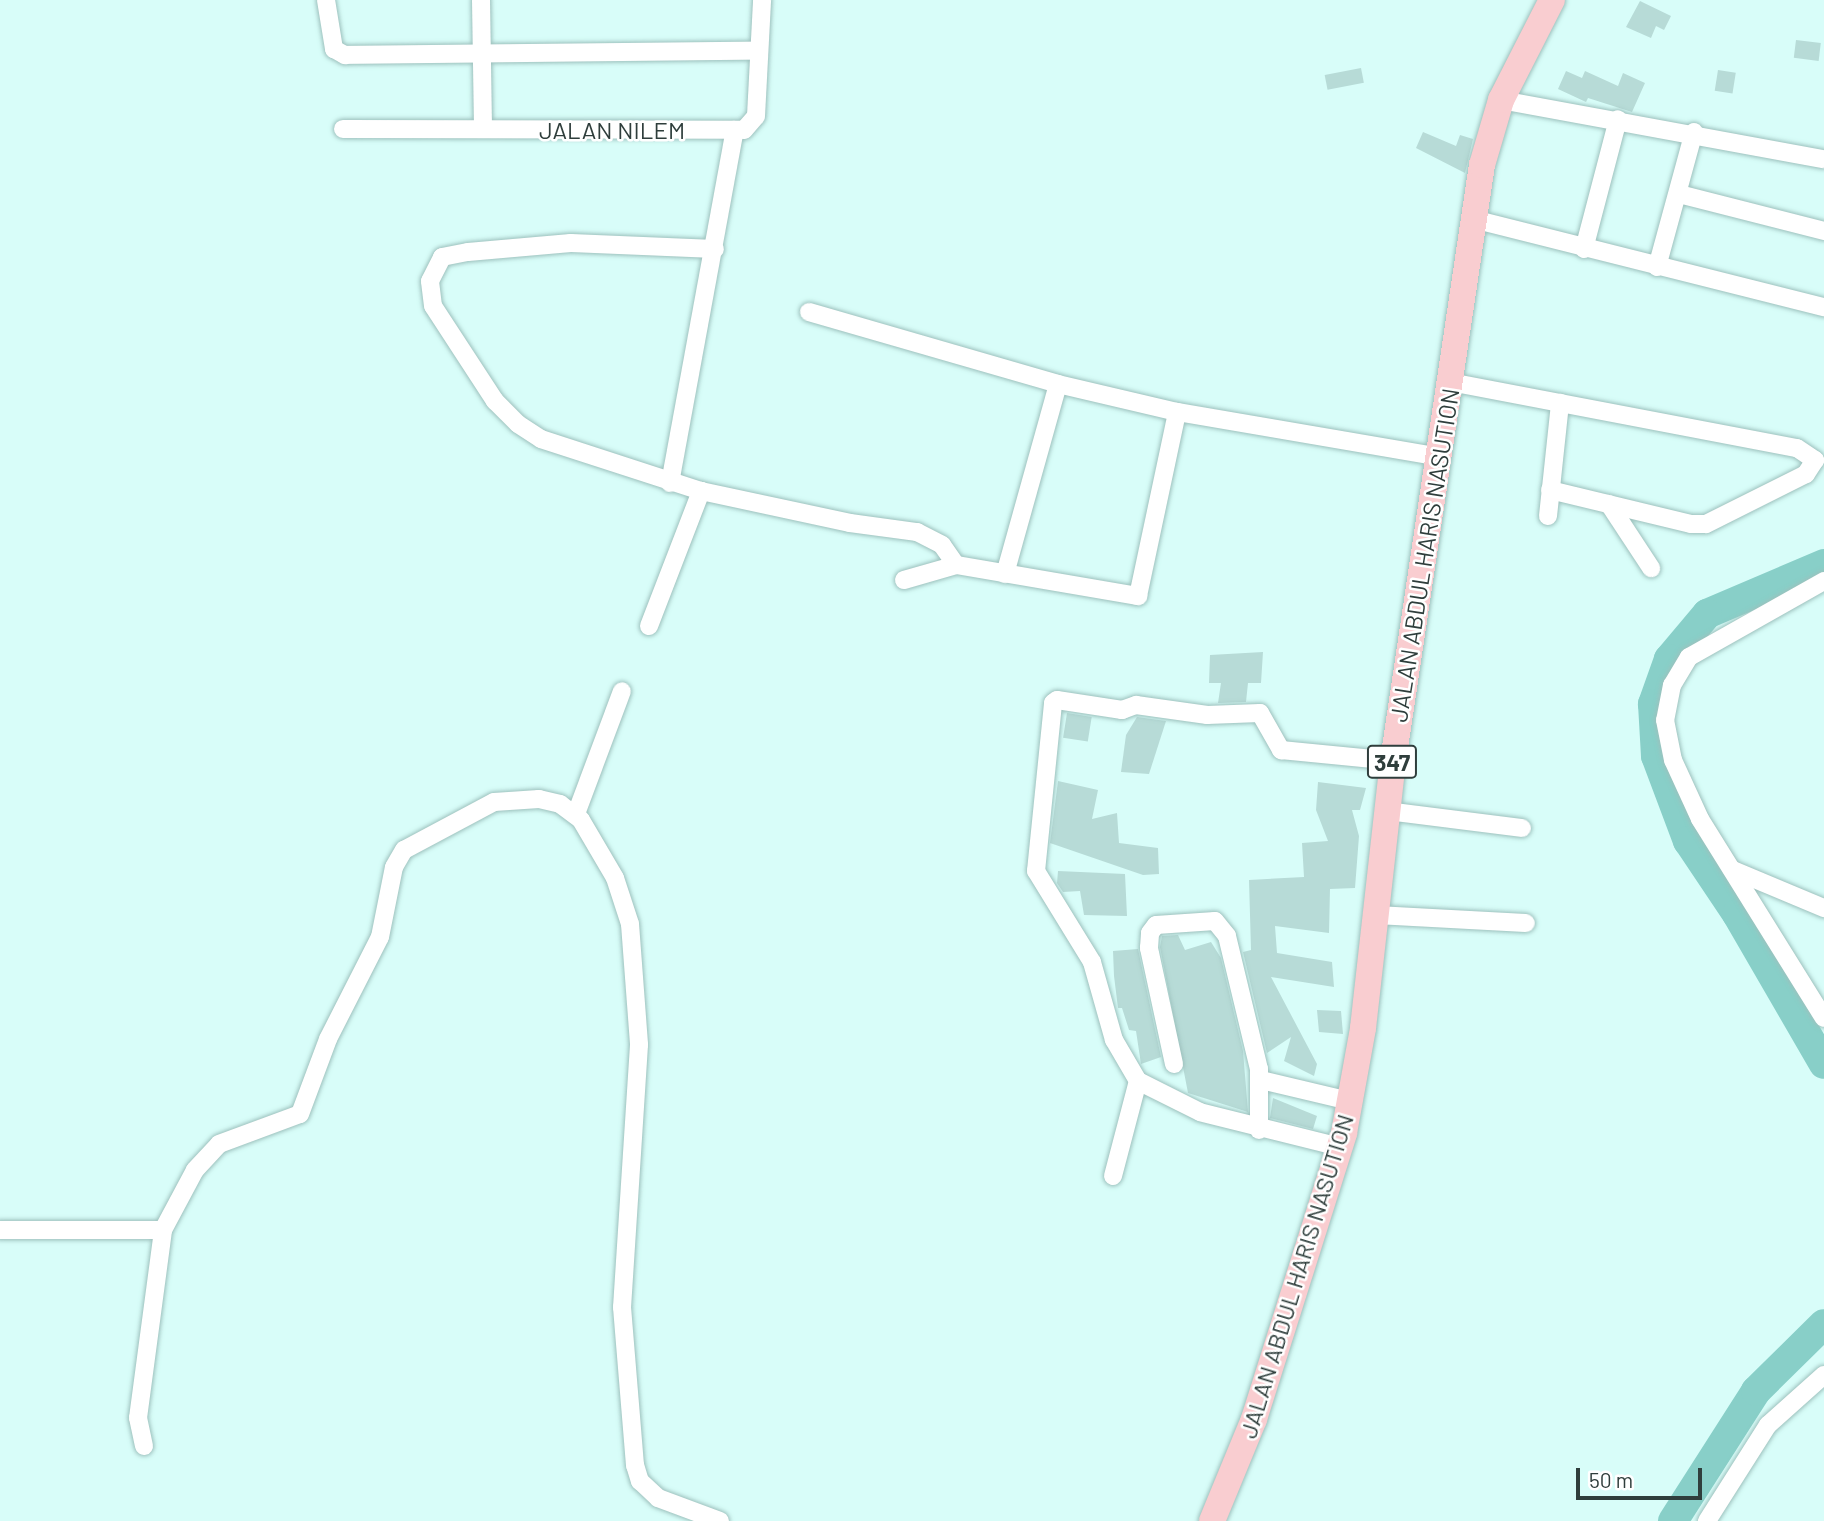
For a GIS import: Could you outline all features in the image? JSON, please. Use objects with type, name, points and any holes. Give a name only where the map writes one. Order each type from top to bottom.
[{"type":"main road","name":"JALAN ABDUL HARIS NASUTION","points":[[1212,1521],[1254,1419],[1340,1147],[1350,1101],[1376,915],[1392,761],[1441,457],[1482,165],[1502,100],[1552,0]]},
{"type":"street","points":[[326,0],[334,49],[345,55],[482,50],[757,51]]},
{"type":"street","points":[[481,0],[483,129]]},
{"type":"street","points":[[670,483],[735,130],[748,129],[756,116],[757,51],[762,0]]},
{"type":"street","points":[[1502,100],[1695,132],[1824,159]]},
{"type":"street","points":[[1584,249],[1618,119]]},
{"type":"street","name":"JALAN NILEM","points":[[343,129],[735,130]]},
{"type":"street","points":[[1657,267],[1695,132]]},
{"type":"street","points":[[1679,194],[1824,231]]},
{"type":"street","points":[[1473,219],[1584,249],[1824,307]]},
{"type":"street","points":[[715,249],[571,243],[468,252],[442,257],[430,281],[433,306],[495,401],[518,424],[541,439],[701,491],[850,523],[917,532],[942,545],[957,565]]},
{"type":"street","points":[[809,312],[1058,384],[1177,412],[1441,457]]},
{"type":"street","points":[[1450,382],[1797,448],[1815,460],[1806,474],[1706,524],[1550,490]]},
{"type":"street","points":[[1005,574],[1058,384]]},
{"type":"street","points":[[1548,516],[1560,403]]},
{"type":"street","points":[[904,580],[957,565],[1140,596],[1177,412]]},
{"type":"street","points":[[649,626],[701,491]]},
{"type":"street","points":[[1609,504],[1651,568]]},
{"type":"street","points":[[1824,581],[1702,646],[1679,668],[1669,694],[1665,720],[1673,761],[1700,819],[1824,1018]]},
{"type":"street","points":[[576,814],[622,691]]},
{"type":"street","points":[[1340,1147],[1259,1130],[1200,1112],[1138,1081],[1114,1040],[1092,961],[1036,871],[1054,701],[1207,715],[1260,713],[1281,750],[1392,761]]},
{"type":"street","points":[[144,1446],[138,1410],[163,1230],[195,1170],[219,1144],[300,1114],[328,1039],[380,937],[394,867],[404,850],[473,811],[516,798],[560,804],[576,814],[608,862],[624,897],[630,924],[639,1045],[622,1307],[635,1465],[640,1480],[658,1498],[720,1521]]},
{"type":"street","points":[[1387,811],[1522,828]]},
{"type":"street","points":[[1733,870],[1824,908]]},
{"type":"street","points":[[1376,915],[1526,923]]},
{"type":"street","points":[[1174,1065],[1149,948],[1150,933],[1156,925],[1215,921],[1227,936],[1261,1080],[1259,1130]]},
{"type":"street","points":[[1261,1080],[1350,1101]]},
{"type":"street","points":[[1113,1176],[1138,1081]]},
{"type":"street","points":[[0,1230],[163,1230]]},
{"type":"street","points":[[1707,1521],[1768,1425],[1824,1375]]},
{"type":"building","points":[[1640,1],[1671,16],[1664,30],[1656,26],[1651,38],[1626,27]]},
{"type":"building","points":[[1796,40],[1821,43],[1819,61],[1794,58]]},
{"type":"building","points":[[1361,68],[1364,83],[1328,90],[1325,75]]},
{"type":"building","points":[[1718,70],[1736,73],[1732,94],[1715,91]]},
{"type":"building","points":[[1566,71],[1582,78],[1585,71],[1618,86],[1623,73],[1645,83],[1632,112],[1588,98],[1586,102],[1558,89]]},
{"type":"building","points":[[1423,132],[1456,146],[1460,135],[1473,139],[1465,173],[1416,148]]},
{"type":"building","points":[[1263,652],[1261,683],[1248,683],[1246,702],[1218,703],[1221,683],[1209,683],[1210,655]]},
{"type":"building","points":[[1067,713],[1092,717],[1088,742],[1063,738]]},
{"type":"building","points":[[1137,717],[1166,721],[1149,774],[1121,772],[1126,735]]},
{"type":"building","points":[[1058,781],[1098,790],[1092,819],[1117,813],[1119,843],[1158,848],[1159,874],[1143,875],[1050,843]]},
{"type":"building","points":[[1318,782],[1366,788],[1360,810],[1352,810],[1359,836],[1355,888],[1330,889],[1329,933],[1275,926],[1277,953],[1332,962],[1334,987],[1271,977],[1317,1064],[1314,1076],[1284,1061],[1291,1037],[1267,1053],[1243,952],[1251,950],[1249,880],[1304,877],[1302,843],[1328,841],[1316,810]]},
{"type":"building","points":[[1058,871],[1125,874],[1127,916],[1084,915],[1080,891],[1063,892],[1057,883]]},
{"type":"building","points":[[1178,935],[1185,950],[1211,942],[1221,958],[1243,1051],[1248,1112],[1188,1093],[1160,947],[1162,936]]},
{"type":"building","points":[[1138,949],[1161,1057],[1141,1064],[1136,1031],[1129,1030],[1122,1008],[1118,1008],[1113,951]]},
{"type":"building","points":[[1317,1010],[1341,1011],[1343,1034],[1319,1032]]},
{"type":"building","points":[[1273,1098],[1317,1116],[1313,1129],[1270,1118]]},
{"type":"waterway","points":[[1824,564],[1707,614],[1669,659],[1653,704],[1656,756],[1688,841],[1737,914],[1824,1064]]},
{"type":"waterway","points":[[1673,1521],[1756,1391],[1824,1324]]}]
